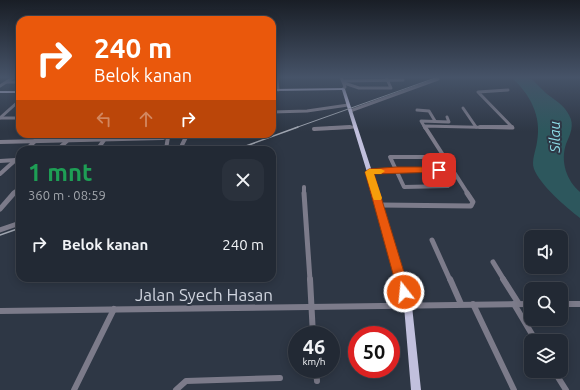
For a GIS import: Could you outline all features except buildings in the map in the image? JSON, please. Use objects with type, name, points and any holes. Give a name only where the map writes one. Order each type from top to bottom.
[{"type":"main road","points":[[345,95],[380,205],[408,306],[416,390]]},
{"type":"street","points":[[276,112],[349,108],[388,95]]},
{"type":"street","points":[[424,126],[513,128],[481,95]]},
{"type":"street","points":[[0,118],[16,104]]},
{"type":"street","points":[[463,108],[476,128]]},
{"type":"street","points":[[417,110],[429,111],[435,121]]},
{"type":"street","points":[[380,205],[471,206],[473,204],[421,121],[449,122],[447,116]]},
{"type":"street","points":[[0,118],[16,118]]},
{"type":"street","points":[[314,130],[355,127]]},
{"type":"street","points":[[30,146],[38,138]]},
{"type":"street","points":[[0,142],[136,138]]},
{"type":"street","points":[[100,146],[104,140]]},
{"type":"street","points":[[61,146],[67,141]]},
{"type":"street","points":[[430,156],[439,171],[448,186],[405,188],[395,171],[390,157],[430,156]]},
{"type":"street","points":[[0,161],[16,158]]},
{"type":"street","points":[[0,174],[16,160]]},
{"type":"street","points":[[369,172],[439,171]]},
{"type":"street","points":[[304,187],[312,326]]},
{"type":"street","points":[[0,209],[16,191]]},
{"type":"street","points":[[0,230],[16,224]]},
{"type":"street","points":[[432,240],[461,304]]},
{"type":"street","points":[[493,262],[532,334]]},
{"type":"street","points":[[473,304],[514,390]]},
{"type":"street","name":"Jalan Syech Hasan","points":[[0,311],[524,304]]},
{"type":"street","points":[[568,304],[580,304]]},
{"type":"street","points":[[74,390],[114,310]]},
{"type":"street","points":[[176,390],[186,381],[280,378]]},
{"type":"street","points":[[558,378],[566,390]]},
{"type":"water","name":"Silau","points":[[527,95],[549,95],[567,111],[571,119],[572,126],[564,151],[564,164],[568,177],[575,188],[580,192],[580,218],[548,189],[534,169],[533,159],[538,132],[538,123]]},
{"type":"railway","points":[[295,128],[387,95]]},
{"type":"railway","points":[[276,135],[298,127]]},
{"type":"railway","points":[[246,146],[268,138]]},
{"type":"railway","points":[[0,235],[16,229]]},
{"type":"slow traffic","points":[[377,198],[369,172],[381,171]]},
{"type":"route","points":[[404,292],[380,205],[369,172],[396,170],[439,170]]}]
